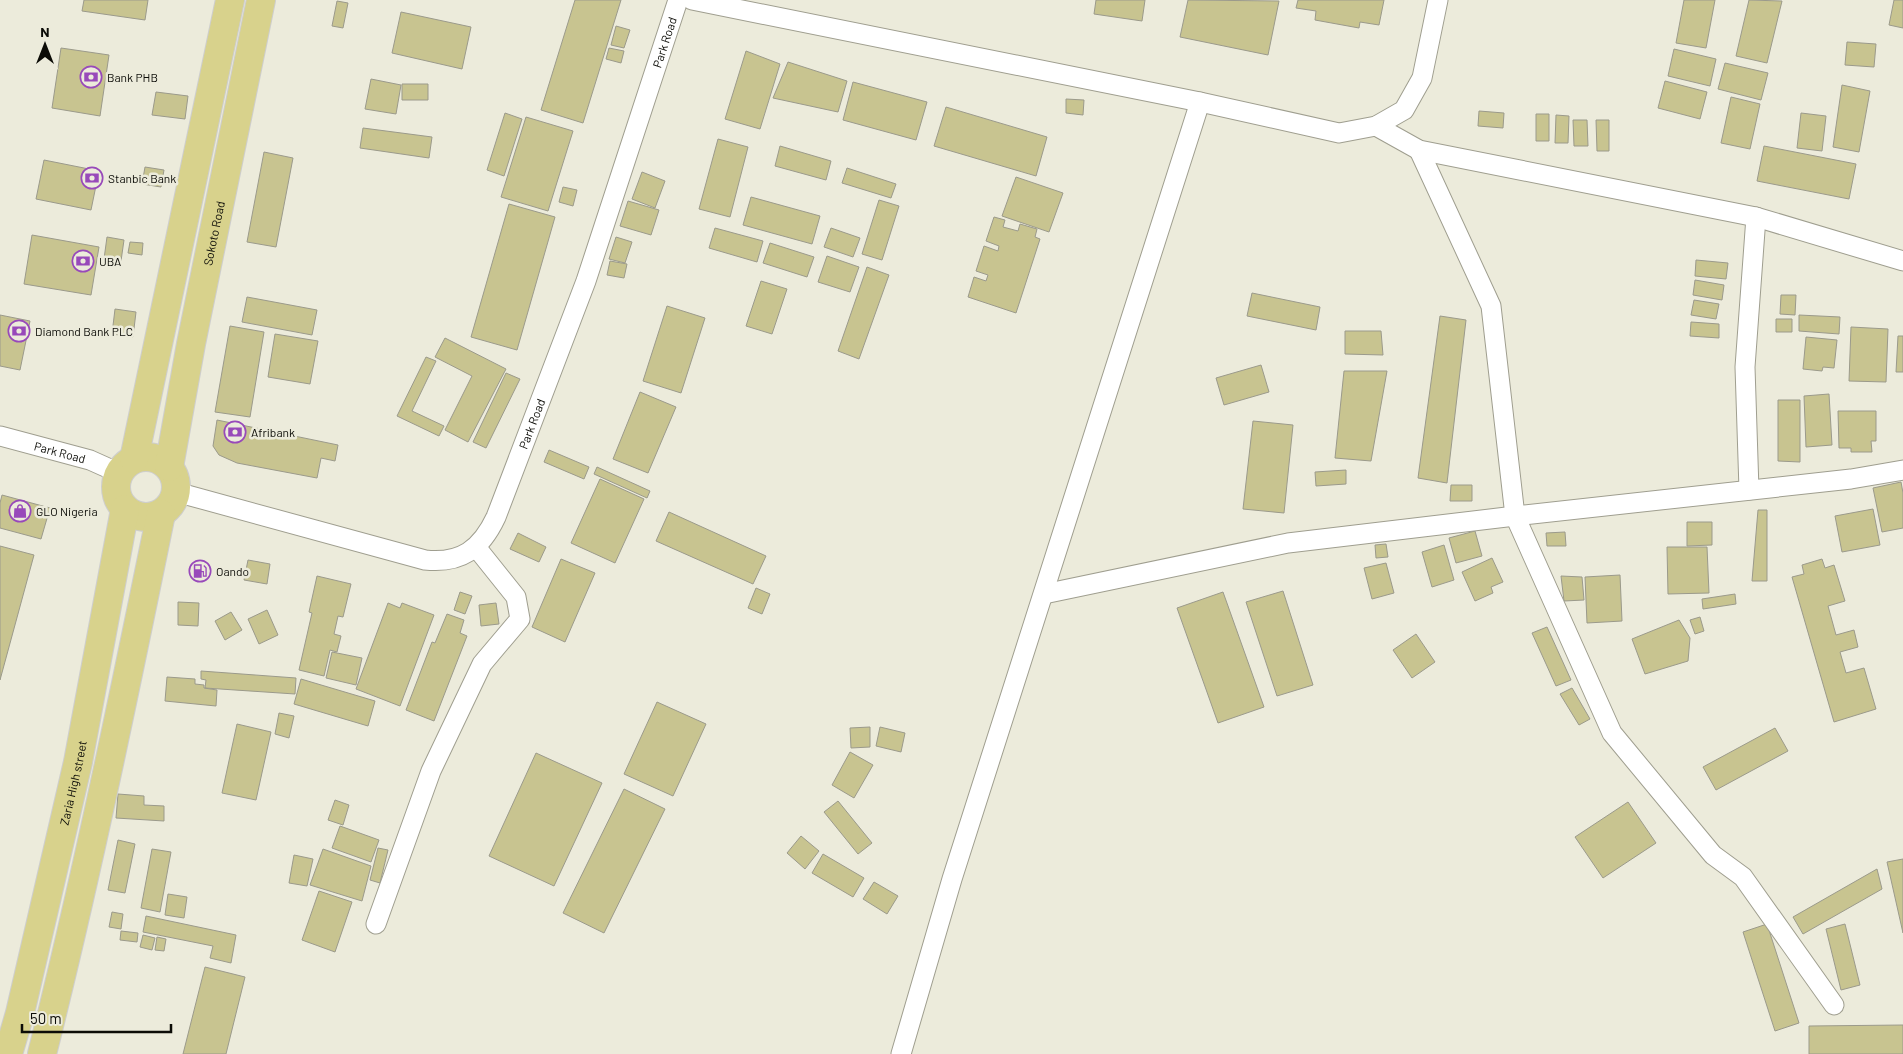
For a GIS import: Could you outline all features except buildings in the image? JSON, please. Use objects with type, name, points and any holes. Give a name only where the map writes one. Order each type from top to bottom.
[{"type":"main road","points":[[127,466],[153,457],[173,479],[168,508],[161,514],[143,517],[125,509],[116,492],[116,482],[127,466],[230,0]]},
{"type":"main road","name":"Sokoto Road","points":[[173,479],[193,334],[262,0]]},
{"type":"main road","name":"Zaria High street","points":[[8,1054],[20,1013],[78,762],[125,509]]},
{"type":"main road","points":[[42,1054],[67,954],[113,750],[161,514]]},
{"type":"street","name":"Park Road","points":[[173,479],[425,560],[448,561],[462,556],[484,540],[496,517],[586,281],[678,0]]},
{"type":"street","points":[[692,0],[1200,102],[1339,132],[1376,126],[1404,110],[1422,78],[1438,0]]},
{"type":"street","points":[[901,1054],[952,880],[1200,102]]},
{"type":"street","points":[[1376,126],[1420,150],[1756,217],[1903,261]]},
{"type":"street","points":[[1420,150],[1491,306],[1515,516],[1612,733],[1713,855],[1742,877],[1834,1005]]},
{"type":"street","points":[[1749,490],[1744,367],[1756,217]]},
{"type":"street","name":"Park Road","points":[[0,436],[90,460],[127,466]]},
{"type":"street","points":[[1044,594],[1288,543],[1851,479],[1903,470]]},
{"type":"street","points":[[376,924],[431,771],[482,664],[520,619],[516,596],[476,547]]},
{"type":"place","name":"Bank PHB","points":[[91,77]]},
{"type":"place","name":"Stanbic Bank","points":[[92,178]]},
{"type":"place","name":"UBA","points":[[83,261]]},
{"type":"place","name":"Diamond Bank PLC","points":[[19,331]]},
{"type":"place","name":"Afribank","points":[[235,432]]},
{"type":"place","name":"GLO Nigeria","points":[[20,511]]},
{"type":"place","name":"Oando","points":[[200,571]]}]
